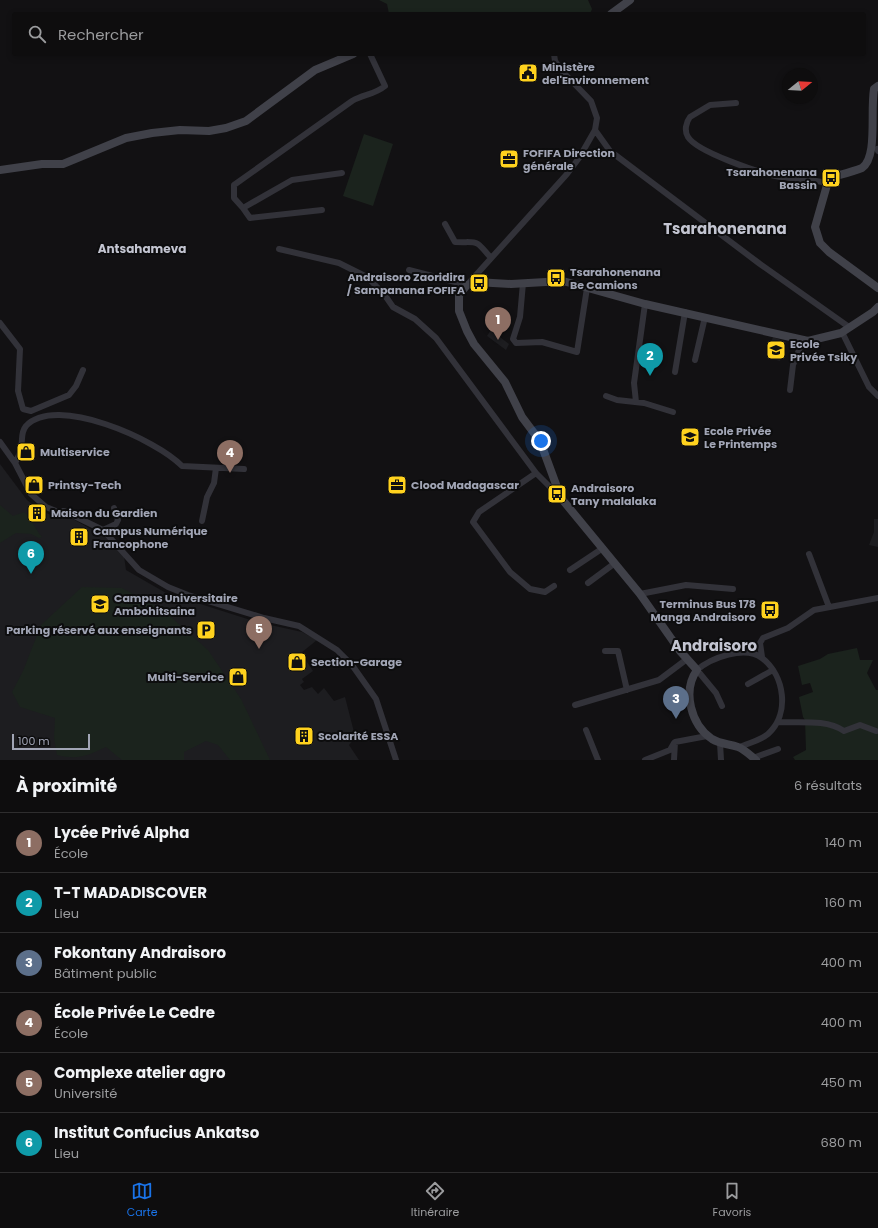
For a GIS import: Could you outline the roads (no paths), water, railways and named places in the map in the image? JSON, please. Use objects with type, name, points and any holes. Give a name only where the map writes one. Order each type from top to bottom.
[{"type":"street","points":[[614,12],[630,0]]},
{"type":"street","points":[[0,170],[42,164],[63,164],[126,138],[152,133],[180,130],[209,131],[226,128],[246,120],[315,70],[348,56]]},
{"type":"street","points":[[322,210],[250,218],[234,198],[234,185],[352,101],[362,96],[376,94],[385,86],[371,56]]},
{"type":"street","points":[[554,56],[555,61],[562,72],[591,101],[597,118],[595,130],[573,166],[467,285],[459,295],[458,304],[467,331],[474,344],[501,377],[522,417],[540,441],[561,498]]},
{"type":"street","points":[[877,286],[829,252],[820,243],[815,228],[829,178],[863,168],[873,158],[877,150],[872,101],[874,89],[878,86]]},
{"type":"street","points":[[736,103],[710,105],[690,117],[686,128],[688,137],[692,142],[713,153],[756,171],[781,177],[827,183]]},
{"type":"street","points":[[595,130],[610,151],[846,330],[870,387],[878,396]]},
{"type":"street","points":[[243,208],[292,180],[342,173]]},
{"type":"street","points":[[445,224],[455,242],[471,241],[478,243],[491,258]]},
{"type":"street","points":[[279,249],[311,255],[339,263],[367,277],[384,294],[392,307],[415,319],[436,338],[536,473],[561,498],[640,594],[687,659],[716,692],[722,706]]},
{"type":"street","points":[[409,270],[467,285],[476,282],[523,283],[563,281],[645,304],[803,340],[817,340],[846,330],[878,307]]},
{"type":"street","points":[[523,283],[520,317],[513,339],[516,343],[542,342],[577,352],[587,288]]},
{"type":"street","points":[[636,402],[634,383],[645,304]]},
{"type":"street","points":[[675,372],[685,312]]},
{"type":"street","points":[[695,360],[705,317]]},
{"type":"street","points":[[0,323],[20,349],[18,392],[23,409],[31,412],[69,395],[76,386],[84,370]]},
{"type":"street","points":[[790,390],[793,365],[803,340]]},
{"type":"street","points":[[606,396],[617,400],[636,402],[673,412]]},
{"type":"street","points":[[15,463],[21,450],[22,434],[27,426],[39,418],[54,414],[93,419],[116,428],[172,456],[182,466],[244,469]]},
{"type":"street","points":[[0,442],[15,463],[31,494],[46,507],[56,511],[64,511],[102,530],[139,570],[168,587],[188,596],[299,626],[337,650],[352,665],[376,699],[396,760]]},
{"type":"street","points":[[202,521],[207,497],[214,483],[216,468]]},
{"type":"street","points":[[536,473],[479,512],[474,518],[474,524],[510,572],[530,589],[545,592],[554,586]]},
{"type":"street","points":[[102,530],[116,524],[118,520],[114,508]]},
{"type":"street","points":[[570,570],[603,548]]},
{"type":"street","points":[[809,554],[829,607]]},
{"type":"street","points":[[588,583],[615,563]]},
{"type":"street","points":[[640,594],[686,584],[733,589]]},
{"type":"street","points":[[740,747],[767,735],[778,722],[783,706],[783,694],[773,670],[762,657],[760,643],[763,638],[788,628],[814,610],[878,598]]},
{"type":"street","points":[[605,651],[618,651],[627,690]]},
{"type":"street","points":[[762,657],[745,652],[717,657],[705,663],[692,676],[688,688],[689,697],[697,722],[707,736],[720,743],[740,747],[755,759],[778,749]]},
{"type":"street","points":[[575,705],[659,680],[687,659]]},
{"type":"street","points":[[748,684],[773,670]]},
{"type":"street","points":[[778,722],[830,724],[835,725],[844,731],[860,725],[876,731]]},
{"type":"street","points":[[586,730],[598,760]]},
{"type":"street","points":[[645,760],[670,750],[675,742],[707,736]]},
{"type":"street","points":[[674,760],[675,742]]},
{"type":"street","points":[[720,743],[721,760]]},
{"type":"place","name":"Ministère del'Environnement","points":[[528,73]]},
{"type":"place","name":"FOFIFA Direction générale","points":[[509,159]]},
{"type":"place","name":"Tsarahonenana Bassin","points":[[831,178]]},
{"type":"place","name":"Tsarahonenana Be Camions","points":[[556,278]]},
{"type":"place","name":"Andraisoro Zaoridira / Sampanana FOFIFA","points":[[479,283]]},
{"type":"place","name":"Lycée Privé Alpha","points":[[498,340]]},
{"type":"place","name":"Ecole Privée Tsiky","points":[[776,350]]},
{"type":"place","name":"T-T MADADISCOVER","points":[[650,376]]},
{"type":"place","name":"Ecole Privée Le Printemps","points":[[690,437]]},
{"type":"place","name":"Multiservice","points":[[26,452]]},
{"type":"place","name":"École Privée Le Cedre","points":[[230,473]]},
{"type":"place","name":"Printsy-Tech","points":[[34,485]]},
{"type":"place","name":"Clood Madagascar","points":[[397,485]]},
{"type":"place","name":"Andraisoro Tany malalaka","points":[[557,494]]},
{"type":"place","name":"Maison du Gardien","points":[[37,513]]},
{"type":"place","name":"Campus Numérique Francophone","points":[[79,537]]},
{"type":"place","name":"Institut Confucius Ankatso","points":[[31,574]]},
{"type":"place","name":"Campus Universitaire Ambohitsaina","points":[[100,604]]},
{"type":"place","name":"Terminus Bus 178 Manga Andraisoro","points":[[770,610]]},
{"type":"place","name":"Parking réservé aux enseignants","points":[[206,630]]},
{"type":"place","name":"Complexe atelier agro","points":[[259,649]]},
{"type":"place","name":"Section-Garage","points":[[297,662]]},
{"type":"place","name":"Multi-Service","points":[[238,677]]},
{"type":"place","name":"Fokontany Andraisoro","points":[[676,719]]},
{"type":"place","name":"Scolarité ESSA","points":[[304,736]]},
{"type":"district","name":"Tsarahonenana","points":[[725,228]]},
{"type":"district","name":"Antsahameva","points":[[142,248]]},
{"type":"district","name":"Andraisoro","points":[[714,645]]}]
